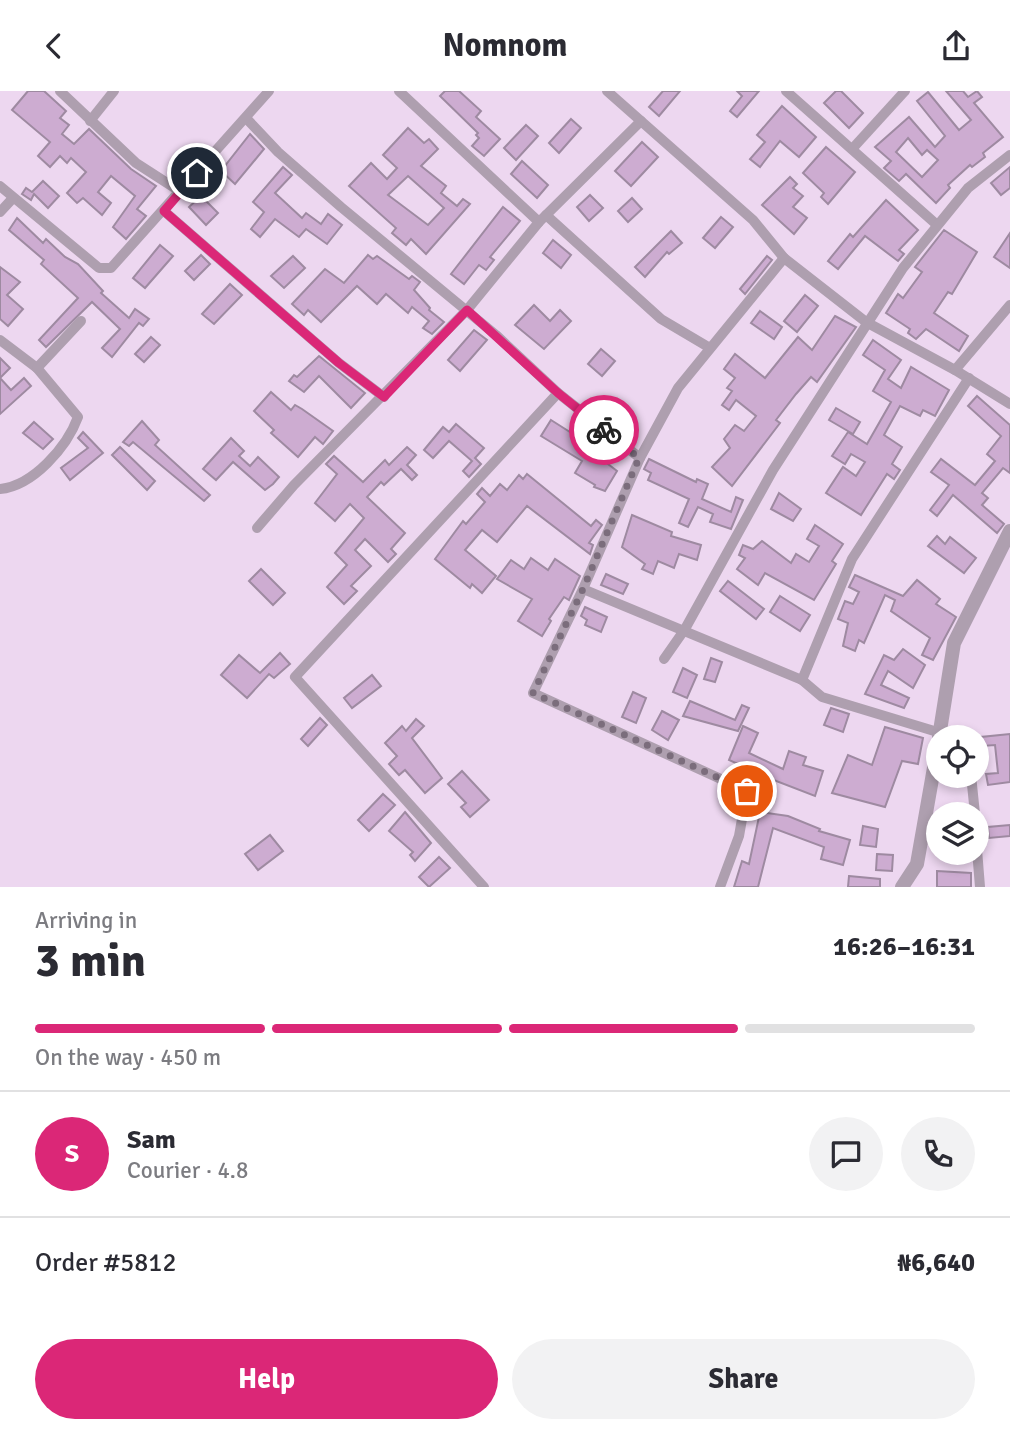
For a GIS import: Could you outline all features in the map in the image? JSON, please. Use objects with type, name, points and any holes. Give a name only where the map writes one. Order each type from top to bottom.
[{"type":"street","points":[[60,91],[136,163],[181,192]]},
{"type":"street","points":[[90,121],[114,91]]},
{"type":"street","points":[[0,186],[99,268],[111,268],[269,91]]},
{"type":"street","points":[[399,91],[661,319],[710,348]]},
{"type":"street","points":[[607,91],[753,220],[784,258],[866,322],[955,370],[1010,404]]},
{"type":"street","points":[[786,91],[936,224]]},
{"type":"street","points":[[853,148],[905,91]]},
{"type":"street","points":[[246,118],[278,152],[330,198],[467,310],[558,393],[639,458]]},
{"type":"street","points":[[257,528],[294,485],[384,397],[467,310],[543,218],[641,121]]},
{"type":"street","points":[[664,659],[685,629],[773,470],[866,322],[936,224],[968,188],[1010,155]]},
{"type":"street","points":[[0,212],[13,198]]},
{"type":"street","points":[[164,211],[339,363],[384,397]]},
{"type":"street","points":[[720,887],[739,837],[747,791],[533,693],[583,589],[639,458],[678,388],[784,258]]},
{"type":"street","points":[[955,370],[1010,305]]},
{"type":"street","points":[[37,368],[81,321]]},
{"type":"street","points":[[0,340],[37,368],[78,417],[71,435],[44,465],[13,488],[0,489]]},
{"type":"street","points":[[802,680],[852,559],[969,378]]},
{"type":"street","points":[[484,887],[295,677],[558,393]]},
{"type":"street","points":[[945,725],[954,643],[1010,531]]},
{"type":"street","points":[[583,589],[685,629],[744,658],[802,680],[821,697],[926,732]]},
{"type":"street","points":[[902,887],[917,864],[933,788]]},
{"type":"street","points":[[978,865],[980,887]]},
{"type":"building","points":[[28,91],[44,91],[66,111],[60,118],[69,125],[62,134],[74,144],[89,129],[131,169],[156,186],[137,209],[146,216],[126,239],[113,227],[135,196],[111,176],[98,192],[111,203],[102,215],[83,198],[77,203],[67,193],[86,172],[71,158],[67,163],[60,156],[50,167],[38,156],[50,142],[12,110]]},
{"type":"building","points":[[445,91],[459,91],[481,111],[476,117],[500,139],[484,156],[472,146],[479,138],[476,135],[478,133],[440,96]]},
{"type":"building","points":[[663,91],[680,91],[659,116],[649,107]]},
{"type":"building","points":[[737,91],[759,91],[737,117],[730,111],[742,96]]},
{"type":"building","points":[[836,91],[841,91],[863,113],[849,128],[824,103]]},
{"type":"building","points":[[946,91],[963,91],[968,97],[977,91],[982,97],[974,103],[1003,137],[983,153],[985,157],[972,167],[970,165],[948,185],[950,188],[936,203],[906,174],[899,181],[884,168],[891,161],[875,147],[909,117],[935,147],[945,136],[917,101],[928,92],[959,130],[971,120]],"holes":[[[908,138],[922,155],[927,150],[938,160],[922,177],[896,152]]]},
{"type":"building","points":[[782,106],[816,137],[799,157],[780,141],[760,167],[750,159],[765,142],[757,135]]},
{"type":"building","points":[[571,119],[581,128],[559,153],[549,143]]},
{"type":"building","points":[[526,125],[538,136],[516,160],[504,148]]},
{"type":"building","points":[[408,128],[424,143],[429,139],[438,149],[421,166],[446,186],[441,193],[457,206],[463,199],[470,204],[426,254],[411,239],[406,245],[392,233],[396,228],[349,186],[371,163],[387,179],[397,168],[383,155]],"holes":[[[408,176],[444,208],[428,225],[388,195]]]},
{"type":"building","points":[[250,134],[264,149],[235,184],[221,171]]},
{"type":"building","points":[[642,142],[658,157],[631,186],[615,171]]},
{"type":"building","points":[[826,147],[855,172],[828,204],[821,197],[824,193],[803,173]]},
{"type":"building","points":[[522,161],[548,185],[537,198],[511,174]]},
{"type":"building","points":[[283,167],[292,175],[275,193],[302,218],[306,213],[321,224],[328,214],[342,225],[327,244],[306,229],[299,237],[275,219],[260,237],[251,229],[264,212],[253,202]]},
{"type":"building","points":[[1010,167],[1010,188],[1001,195],[991,183]]},
{"type":"building","points":[[790,177],[797,184],[793,188],[803,196],[793,207],[807,218],[794,234],[762,205]]},
{"type":"building","points":[[43,181],[59,196],[48,208],[34,194],[31,200],[22,194],[26,188],[32,192]]},
{"type":"building","points":[[590,195],[603,208],[589,221],[577,207]]},
{"type":"building","points":[[201,196],[218,213],[206,225],[189,207]]},
{"type":"building","points":[[632,198],[642,209],[628,222],[618,211]]},
{"type":"building","points":[[886,200],[918,230],[899,250],[904,254],[898,261],[865,236],[838,269],[828,261],[850,234],[853,237]]},
{"type":"building","points":[[503,207],[520,221],[490,257],[494,260],[486,270],[479,265],[464,284],[451,274]]},
{"type":"building","points":[[721,217],[733,227],[715,248],[703,238]]},
{"type":"building","points":[[17,218],[43,243],[46,239],[65,257],[78,264],[103,291],[101,293],[129,318],[135,309],[149,319],[143,326],[139,323],[112,357],[102,348],[120,329],[92,302],[46,347],[39,340],[78,298],[41,264],[44,260],[9,230]]},
{"type":"building","points":[[944,230],[977,252],[952,294],[948,292],[934,313],[968,336],[959,351],[926,329],[916,339],[908,333],[910,329],[886,313],[898,294],[903,298],[922,272],[915,267]]},
{"type":"building","points":[[671,231],[682,243],[669,254],[667,252],[645,277],[635,267]]},
{"type":"building","points":[[1010,233],[1010,268],[994,257]]},
{"type":"building","points":[[553,240],[571,255],[561,268],[543,253]]},
{"type":"building","points":[[160,245],[173,256],[145,288],[133,278]]},
{"type":"building","points":[[201,255],[210,264],[194,280],[185,271]]},
{"type":"building","points":[[368,255],[373,259],[377,256],[409,279],[412,276],[420,282],[414,290],[429,310],[444,322],[432,334],[423,328],[429,321],[412,307],[408,313],[386,294],[377,304],[357,286],[321,322],[308,310],[304,315],[292,304],[325,269],[344,283]]},
{"type":"building","points":[[293,256],[305,268],[284,288],[271,276]]},
{"type":"building","points":[[767,256],[772,260],[745,294],[740,289]]},
{"type":"building","points":[[0,267],[20,282],[7,295],[23,309],[8,326],[0,319]]},
{"type":"building","points":[[230,284],[242,295],[214,324],[202,314]]},
{"type":"building","points":[[805,295],[818,306],[797,332],[784,321]]},
{"type":"building","points":[[534,305],[550,321],[560,310],[571,321],[544,349],[515,325]]},
{"type":"building","points":[[760,311],[782,327],[774,339],[751,323]]},
{"type":"building","points":[[835,316],[856,327],[817,382],[811,377],[796,394],[776,420],[780,423],[732,486],[712,467],[730,448],[724,439],[735,425],[744,431],[756,416],[736,400],[729,410],[722,405],[732,391],[727,388],[735,378],[724,369],[735,354],[765,378],[798,337],[812,350]]},
{"type":"building","points":[[474,330],[487,340],[460,371],[448,360]]},
{"type":"building","points":[[151,337],[160,345],[144,362],[135,354]]},
{"type":"building","points":[[873,340],[901,360],[888,379],[901,388],[911,367],[949,390],[935,416],[923,410],[920,416],[900,406],[884,435],[902,447],[892,464],[900,470],[894,479],[887,474],[861,515],[826,493],[843,467],[856,476],[865,462],[851,454],[845,464],[832,456],[848,432],[867,444],[891,402],[873,391],[885,370],[863,355]]},
{"type":"building","points":[[601,349],[615,361],[602,376],[588,364]]},
{"type":"building","points":[[319,356],[365,393],[351,408],[319,376],[304,392],[289,381]]},
{"type":"building","points":[[0,358],[10,368],[0,378]]},
{"type":"building","points":[[0,378],[11,390],[24,378],[31,386],[0,414]]},
{"type":"building","points":[[271,392],[291,410],[295,405],[333,431],[323,444],[315,437],[298,457],[271,433],[274,430],[254,411]]},
{"type":"building","points":[[977,396],[1010,425],[1010,473],[1003,468],[982,493],[988,498],[982,505],[1004,524],[997,533],[953,495],[937,516],[930,510],[949,485],[931,472],[941,459],[975,485],[995,461],[987,454],[1001,436],[968,406]]},
{"type":"building","points":[[836,408],[860,422],[853,434],[829,420]]},
{"type":"building","points":[[551,420],[584,441],[582,444],[617,471],[605,491],[594,487],[595,485],[575,473],[582,461],[541,436]]},
{"type":"building","points":[[142,421],[159,440],[155,445],[210,495],[204,501],[133,442],[129,446],[123,442]]},
{"type":"building","points":[[34,422],[53,439],[43,449],[23,433]]},
{"type":"building","points":[[456,424],[484,448],[475,458],[481,464],[469,477],[463,471],[472,461],[449,441],[433,458],[424,450],[443,427],[449,432]]},
{"type":"building","points":[[83,432],[103,453],[70,480],[61,468],[88,448],[78,438]]},
{"type":"building","points":[[231,438],[244,451],[239,456],[250,466],[258,457],[279,477],[273,484],[265,490],[233,462],[216,480],[203,469]]},
{"type":"building","points":[[120,447],[155,481],[147,490],[112,455]]},
{"type":"building","points":[[407,447],[416,455],[407,465],[417,475],[412,480],[401,469],[384,485],[381,482],[367,497],[405,533],[391,549],[396,554],[388,562],[365,539],[355,550],[371,566],[351,586],[357,591],[344,604],[327,587],[347,565],[335,553],[364,518],[350,504],[335,521],[315,503],[337,474],[326,464],[334,456],[363,482],[385,460],[389,465]]},
{"type":"building","points":[[649,459],[696,482],[697,479],[708,484],[702,499],[731,512],[736,497],[743,500],[731,529],[710,522],[713,514],[698,507],[688,527],[679,523],[689,499],[648,480],[651,473],[644,469]]},
{"type":"building","points":[[527,474],[591,526],[596,520],[602,525],[589,543],[593,545],[590,554],[527,506],[497,542],[482,530],[465,550],[496,576],[482,593],[472,584],[470,588],[435,559],[463,521],[466,524],[485,502],[477,494],[482,488],[490,496],[500,484],[507,490],[519,475],[523,479]]},
{"type":"building","points":[[779,493],[801,509],[793,521],[771,509]]},
{"type":"building","points":[[632,515],[672,532],[671,536],[701,545],[697,560],[679,554],[674,568],[658,561],[653,574],[642,569],[645,564],[622,547]]},
{"type":"building","points":[[815,525],[843,544],[832,561],[836,564],[814,600],[765,573],[758,585],[737,569],[745,558],[739,555],[743,545],[753,549],[762,541],[791,563],[796,554],[809,562],[819,546],[807,539]]},
{"type":"building","points":[[937,536],[945,544],[950,537],[976,558],[964,573],[928,546]]},
{"type":"building","points":[[531,558],[548,570],[555,559],[580,576],[569,600],[564,597],[549,619],[551,621],[542,636],[518,621],[532,599],[497,579],[511,560],[524,569]]},
{"type":"building","points":[[261,569],[285,593],[273,605],[249,581]]},
{"type":"building","points":[[606,574],[628,584],[623,594],[601,585]]},
{"type":"building","points":[[855,575],[903,596],[917,580],[940,599],[936,604],[956,617],[933,660],[922,655],[930,638],[891,611],[895,600],[885,595],[864,643],[859,640],[855,651],[843,646],[848,623],[838,619],[845,601],[853,604],[859,592],[849,587]]},
{"type":"building","points":[[728,581],[764,609],[756,619],[720,591]]},
{"type":"building","points":[[780,596],[810,615],[800,631],[770,612]]},
{"type":"building","points":[[585,607],[607,617],[601,632],[585,625],[587,620],[581,616]]},
{"type":"building","points":[[903,649],[925,665],[913,688],[888,671],[881,685],[909,698],[904,708],[865,694],[884,655],[894,660]]},
{"type":"building","points":[[280,653],[290,664],[274,678],[269,674],[247,698],[221,675],[239,655],[260,673]]},
{"type":"building","points":[[711,658],[722,662],[715,682],[704,679]]},
{"type":"building","points":[[683,668],[697,675],[687,698],[673,692]]},
{"type":"building","points":[[372,675],[381,686],[352,708],[344,698]]},
{"type":"building","points":[[633,692],[646,698],[636,723],[622,717]]},
{"type":"building","points":[[690,701],[735,720],[742,705],[749,708],[738,731],[683,716]]},
{"type":"building","points":[[831,708],[849,714],[843,732],[824,725]]},
{"type":"building","points":[[662,711],[679,720],[668,740],[652,730]]},
{"type":"building","points":[[320,718],[327,725],[308,746],[301,739]]},
{"type":"building","points":[[416,719],[424,726],[412,738],[442,778],[425,793],[405,770],[399,775],[389,764],[397,756],[385,743],[402,726],[406,731]]},
{"type":"building","points":[[743,726],[758,733],[749,753],[783,769],[789,751],[806,757],[803,765],[823,771],[815,796],[766,777],[763,782],[745,774],[747,768],[729,760]]},
{"type":"building","points":[[885,727],[923,738],[918,764],[902,761],[885,807],[832,793],[848,755],[872,765]]},
{"type":"building","points":[[1010,734],[1010,782],[989,785],[989,774],[998,773],[995,745],[989,745],[989,736]]},
{"type":"building","points":[[462,771],[489,800],[470,817],[461,807],[466,803],[448,784]]},
{"type":"building","points":[[383,794],[395,805],[369,831],[358,820]]},
{"type":"building","points":[[405,812],[431,843],[415,861],[410,855],[413,852],[389,831]]},
{"type":"building","points":[[760,812],[788,816],[820,829],[819,831],[850,840],[843,865],[821,859],[824,847],[773,828],[758,887],[734,887],[742,861],[749,864]]},
{"type":"building","points":[[1010,825],[1010,836],[989,838],[989,827]]},
{"type":"building","points":[[863,826],[878,829],[876,847],[860,845]]},
{"type":"building","points":[[270,835],[283,851],[258,870],[245,854]]},
{"type":"building","points":[[877,854],[893,855],[892,871],[876,870]]},
{"type":"building","points":[[439,857],[450,868],[429,887],[419,877]]},
{"type":"building","points":[[937,871],[971,873],[971,887],[937,887]]},
{"type":"building","points":[[849,876],[880,879],[880,887],[848,887]]},
{"type":"way so far","points":[[604,430],[639,458],[583,589],[533,693],[747,791]]},
{"type":"route","points":[[197,173],[164,211],[339,363],[384,397],[467,310],[558,393],[604,430]]}]
